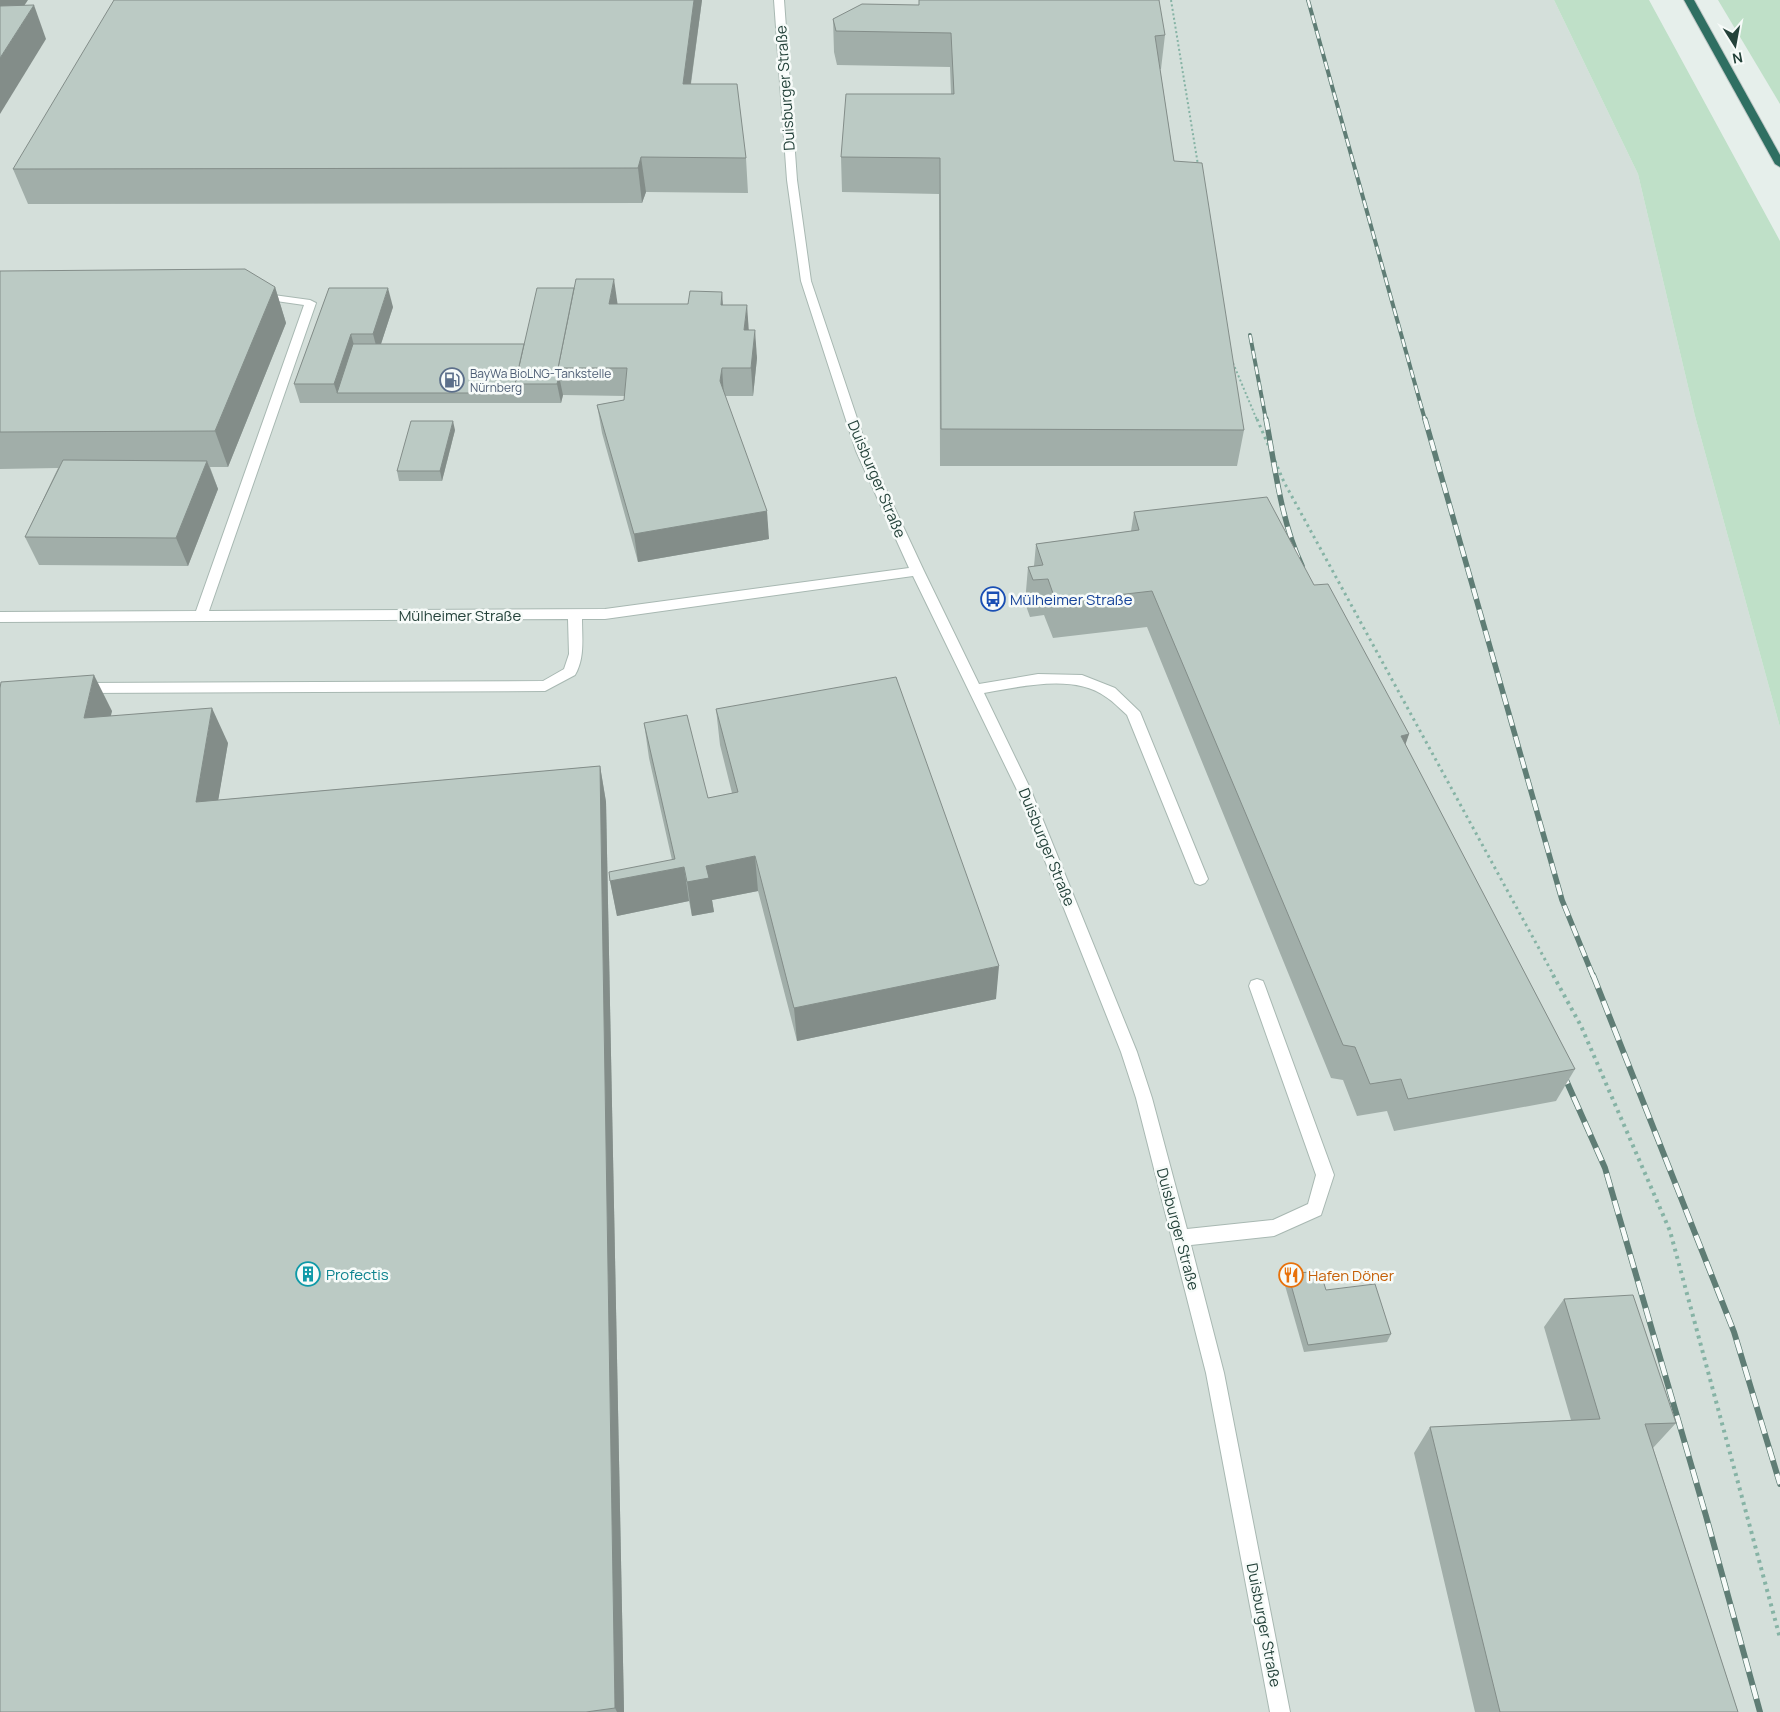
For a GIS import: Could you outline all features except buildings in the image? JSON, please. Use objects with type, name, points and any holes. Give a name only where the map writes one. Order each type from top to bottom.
[{"type":"highway","points":[[1689,0],[1780,164]]},
{"type":"street","name":"Duisburger Straße","points":[[779,0],[792,180],[806,280],[862,451],[917,571],[1023,788],[1129,1052],[1144,1098],[1215,1373],[1280,1712]]},
{"type":"street","points":[[201,616],[310,303],[249,296]]},
{"type":"street","name":"Mülheimer Straße","points":[[0,618],[605,614],[917,571]]},
{"type":"street","points":[[69,688],[545,686],[570,672],[576,654],[575,614]]},
{"type":"street","points":[[975,690],[1038,680],[1082,680],[1110,692],[1133,712],[1200,879]]},
{"type":"street","points":[[1180,1238],[1274,1228],[1315,1209],[1325,1175],[1257,986]]},
{"type":"path","points":[[1171,0],[1199,171]]},
{"type":"path","points":[[1229,354],[1284,482],[1580,1026],[1670,1231],[1780,1638]]},
{"type":"shaded area","points":[[0,0],[1554,0],[1638,174],[1695,416],[1780,727],[1780,1712],[0,1712]]},
{"type":"green space","points":[[1554,0],[1649,0],[1780,241],[1780,727],[1695,416],[1638,174]]},
{"type":"green space","points":[[1718,0],[1780,0],[1780,104]]},
{"type":"railway","points":[[1308,0],[1425,420]]},
{"type":"railway","points":[[1250,335],[1266,420]]},
{"type":"railway","points":[[1266,419],[1284,512],[1302,566]]},
{"type":"railway","points":[[1425,419],[1562,900],[1593,976]]},
{"type":"railway","points":[[1593,975],[1734,1332],[1780,1484]]},
{"type":"railway","points":[[1562,1071],[1605,1168],[1706,1516],[1760,1712]]},
{"type":"place","name":"BayWa BioLNG-Tankstelle Nürnberg","points":[[452,380]]},
{"type":"place","name":"Mülheimer Straße","points":[[993,599]]},
{"type":"place","name":"Profectis","points":[[308,1274]]},
{"type":"place","name":"Hafen Döner","points":[[1291,1275]]}]
